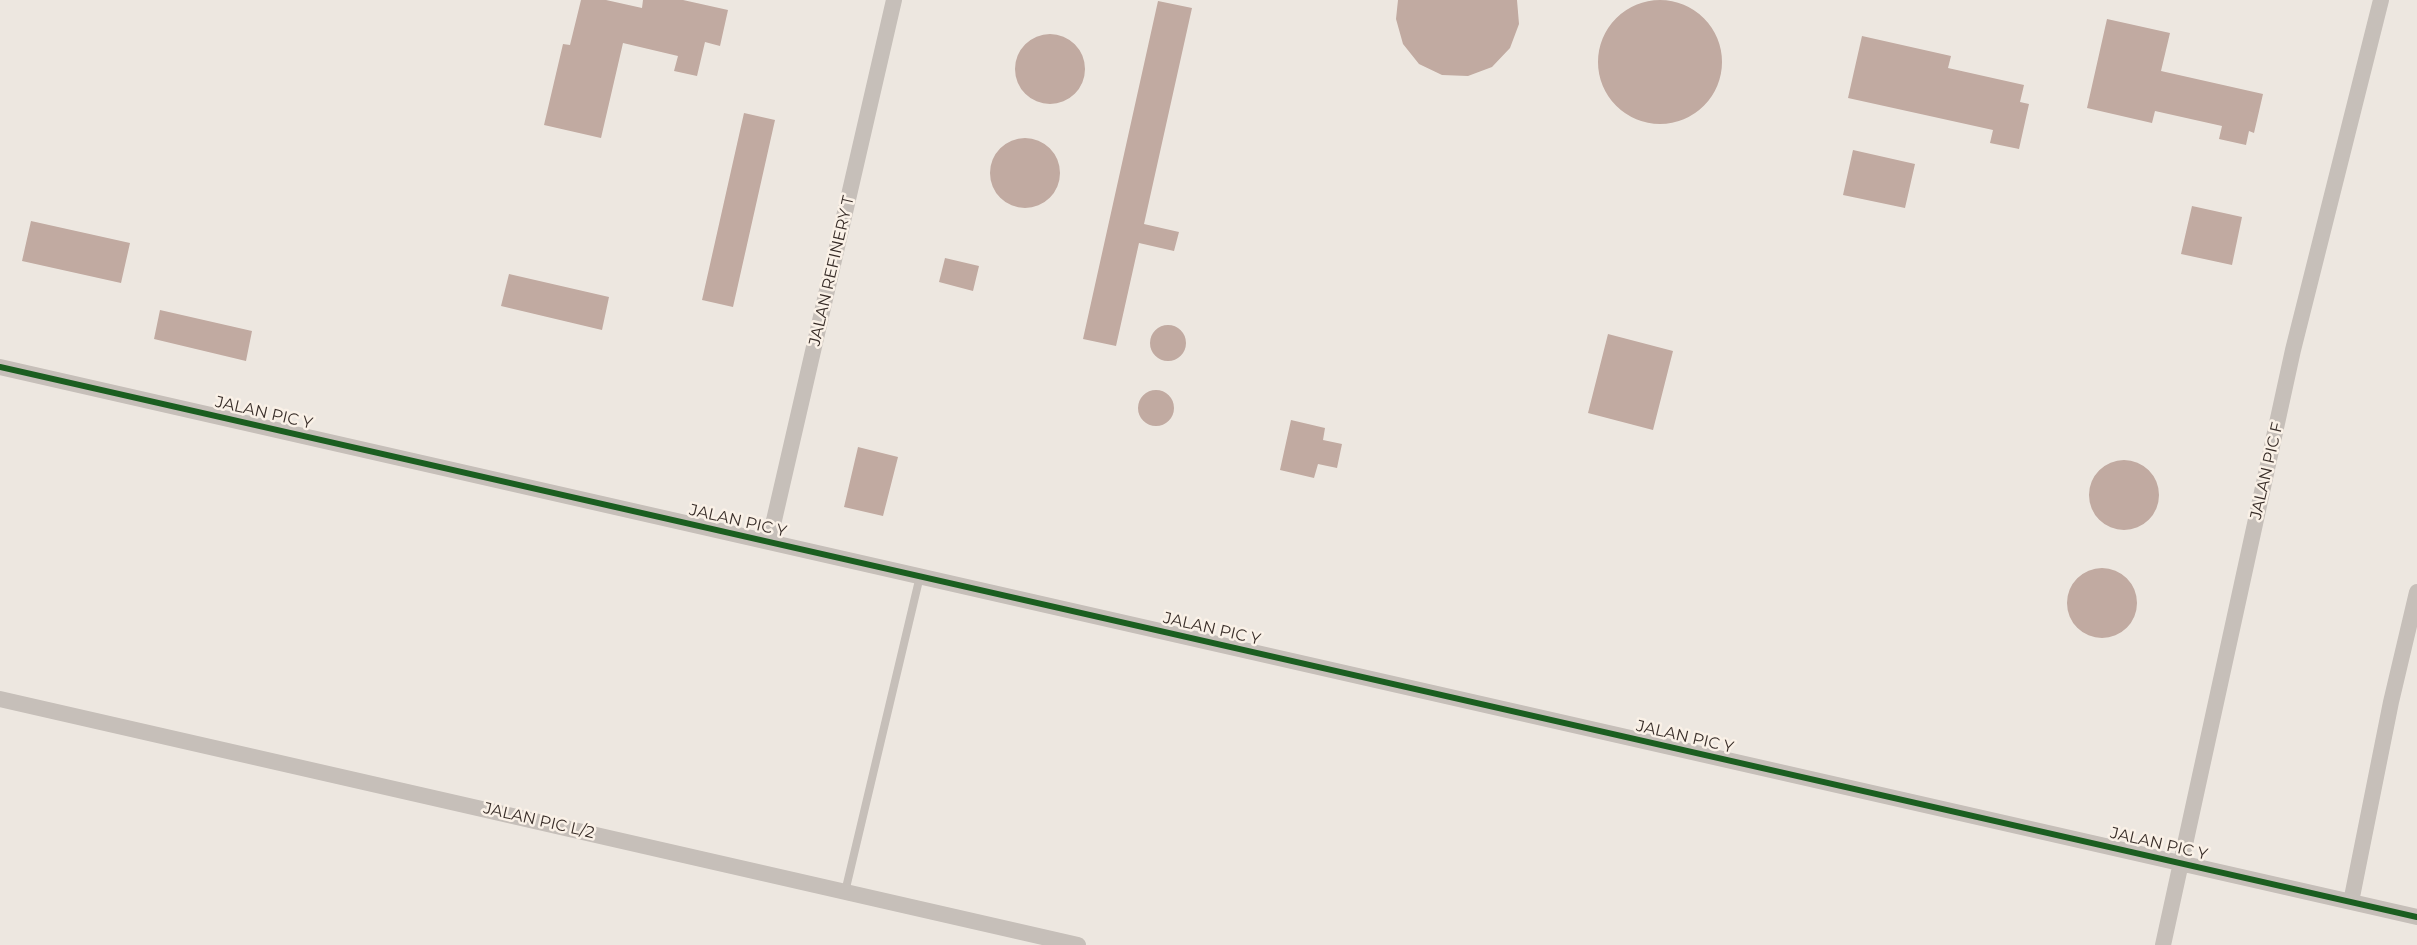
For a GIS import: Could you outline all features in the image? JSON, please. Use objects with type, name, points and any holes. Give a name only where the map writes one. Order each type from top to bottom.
[{"type":"street","name":"JALAN REFINERY T","points":[[769,542],[894,0]]},
{"type":"street","name":"JALAN PIC F","points":[[2163,945],[2293,350],[2381,0]]},
{"type":"street","name":"JALAN PIC Y","points":[[0,368],[2417,917]]},
{"type":"street","points":[[2351,902],[2391,702],[2417,592]]},
{"type":"street","name":"JALAN PIC L/2","points":[[0,699],[1078,945]]},
{"type":"lane","points":[[845,892],[920,576]]},
{"type":"building","points":[[581,0],[606,0],[642,8],[643,0],[683,0],[728,10],[720,46],[705,42],[697,76],[674,71],[678,56],[623,43],[601,138],[544,125],[563,44],[570,45]]},
{"type":"building","points":[[1398,0],[1517,0],[1519,24],[1510,48],[1492,67],[1468,76],[1442,75],[1419,64],[1403,44],[1396,19]]},
{"type":"building","points":[[1660,0],[1684,5],[1704,18],[1717,38],[1722,62],[1717,86],[1704,106],[1684,119],[1660,124],[1636,119],[1616,106],[1603,86],[1598,62],[1603,38],[1616,18],[1636,5]]},
{"type":"building","points":[[1158,1],[1192,8],[1144,224],[1179,232],[1174,251],[1139,243],[1116,346],[1083,339]]},
{"type":"building","points":[[2107,19],[2170,33],[2161,71],[2263,94],[2254,133],[2249,131],[2246,145],[2219,139],[2222,126],[2155,111],[2152,123],[2087,108]]},
{"type":"building","points":[[1050,34],[1063,37],[1075,44],[1082,56],[1085,69],[1082,82],[1075,94],[1063,101],[1050,104],[1037,101],[1025,94],[1018,82],[1015,69],[1018,56],[1025,44],[1037,37]]},
{"type":"building","points":[[1862,36],[1951,56],[1948,68],[2024,85],[2020,102],[2029,104],[2019,149],[1990,143],[1993,130],[1848,98]]},
{"type":"building","points":[[744,113],[775,120],[733,307],[702,300]]},
{"type":"building","points":[[1025,138],[1038,141],[1050,148],[1057,160],[1060,173],[1057,186],[1050,198],[1038,205],[1025,208],[1012,205],[1000,198],[993,186],[990,173],[993,160],[1000,148],[1012,141]]},
{"type":"building","points":[[1853,150],[1915,164],[1905,208],[1843,195]]},
{"type":"building","points":[[2192,206],[2242,217],[2232,265],[2181,254]]},
{"type":"building","points":[[31,221],[130,243],[121,283],[22,261]]},
{"type":"building","points":[[945,258],[979,266],[973,291],[939,282]]},
{"type":"building","points":[[509,274],[609,297],[602,330],[501,306]]},
{"type":"building","points":[[160,310],[252,331],[246,361],[154,339]]},
{"type":"building","points":[[1168,325],[1181,330],[1186,343],[1181,356],[1168,361],[1155,356],[1150,343],[1155,330]]},
{"type":"building","points":[[1608,334],[1673,351],[1653,430],[1588,413]]},
{"type":"building","points":[[1156,390],[1169,395],[1174,408],[1169,421],[1156,426],[1143,421],[1138,408],[1143,395]]},
{"type":"building","points":[[1291,420],[1325,428],[1323,440],[1342,444],[1337,468],[1318,464],[1314,478],[1280,470]]},
{"type":"building","points":[[858,447],[898,457],[883,516],[844,507]]},
{"type":"building","points":[[2124,460],[2143,466],[2153,476],[2159,495],[2153,514],[2143,524],[2124,530],[2105,524],[2095,514],[2089,495],[2095,476],[2105,466]]},
{"type":"building","points":[[2102,568],[2121,574],[2131,584],[2137,603],[2131,622],[2121,632],[2102,638],[2083,632],[2073,622],[2067,603],[2073,584],[2083,574]]},
{"type":"cycle path","points":[[0,367],[2417,917]]}]
